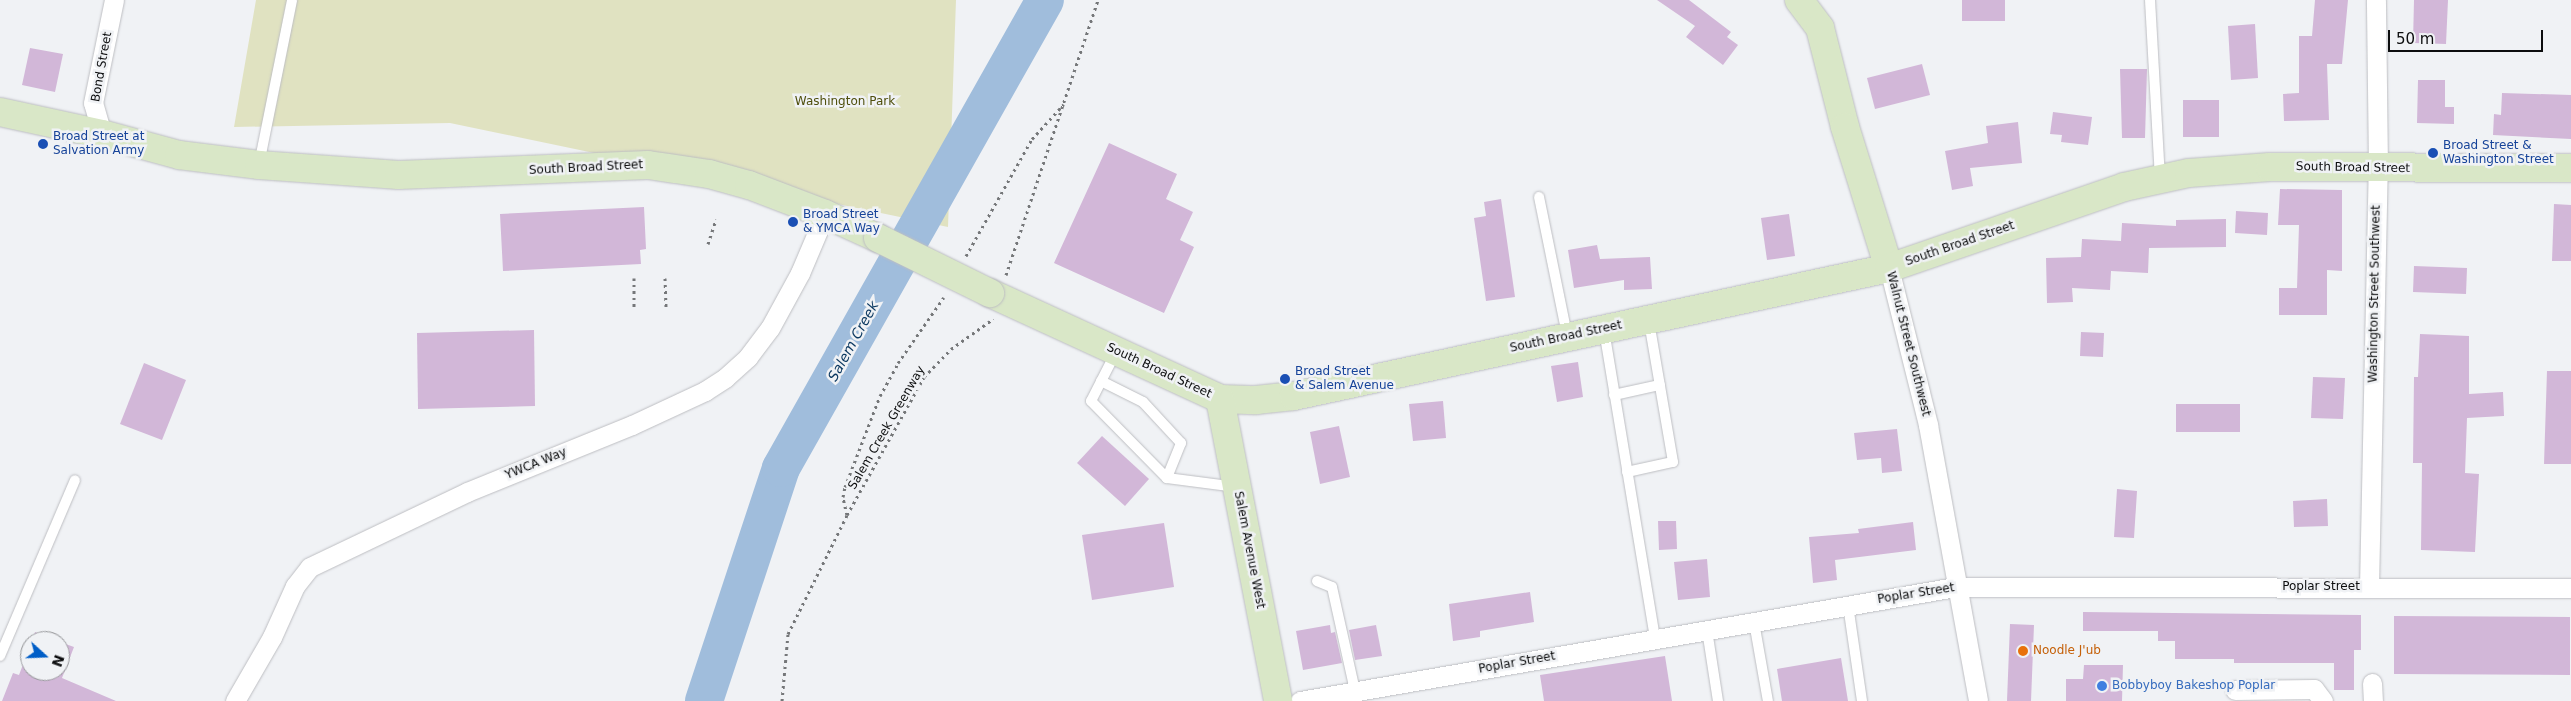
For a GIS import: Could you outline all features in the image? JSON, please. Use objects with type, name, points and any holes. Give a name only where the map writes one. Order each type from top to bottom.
[{"type":"street","name":"Bond Street","points":[[102,134],[93,103],[114,0]]},
{"type":"street","name":"Walnut Street Southwest","points":[[1799,0],[1820,28],[1845,127],[1889,268],[1928,425],[1955,587],[1978,701]]},
{"type":"street","name":"Washington Street Southwest","points":[[2369,587],[2378,169],[2376,0]]},
{"type":"street","name":"South Broad Street","points":[[0,112],[102,134],[179,155],[259,165],[399,175],[644,164],[709,174],[825,214],[996,296],[1220,399],[1256,400],[1294,396],[1889,268],[2124,187],[2189,174],[2270,166],[2378,169],[2571,168]]},
{"type":"street","name":"YWCA Way","points":[[235,701],[272,637],[291,594],[310,567],[467,492],[632,425],[705,391],[725,378],[748,358],[770,328],[796,282],[825,214]]},
{"type":"street","name":"Salem Avenue West","points":[[1220,399],[1278,701]]},
{"type":"street","name":"Poplar Street","points":[[1300,701],[1955,587],[2571,588]]},
{"type":"street","points":[[2235,690],[2314,689],[2323,701]]},
{"type":"lane","points":[[259,165],[292,0]]},
{"type":"lane","points":[[2150,0],[2160,180]]},
{"type":"lane","points":[[1539,197],[1568,337]]},
{"type":"lane","points":[[1627,472],[1673,462],[1649,320]]},
{"type":"lane","points":[[1603,329],[1655,639]]},
{"type":"lane","points":[[1116,351],[1091,401],[1167,478],[1237,487]]},
{"type":"lane","points":[[1101,381],[1143,402],[1181,443],[1167,478]]},
{"type":"lane","points":[[1614,395],[1660,385]]},
{"type":"lane","points":[[0,656],[75,480]]},
{"type":"lane","points":[[1317,581],[1332,587],[1355,691]]},
{"type":"lane","points":[[1848,605],[1862,701]]},
{"type":"lane","points":[[1754,622],[1768,701]]},
{"type":"lane","points":[[1707,630],[1718,701]]},
{"type":"path","points":[[996,296],[1023,232],[1098,0]]},
{"type":"path","points":[[990,213],[1032,139],[1064,104]]},
{"type":"path","points":[[708,244],[716,219]]},
{"type":"path","points":[[634,278],[634,309]]},
{"type":"path","points":[[665,278],[666,308]]},
{"type":"path","name":"Salem Creek Greenway","points":[[782,701],[788,634],[847,515],[924,377],[951,349],[996,296]]},
{"type":"path","name":"Salem Creek Greenway","points":[[847,515],[843,502],[845,487],[876,405],[916,336]]},
{"type":"green space","name":"Washington Park","points":[[256,0],[956,0],[948,227],[450,123],[234,127]]},
{"type":"building","points":[[1657,0],[1689,0],[1731,32],[1727,37],[1738,45],[1723,65],[1686,37],[1695,26]]},
{"type":"building","points":[[1962,0],[2005,0],[2005,21],[1962,21]]},
{"type":"building","points":[[2315,0],[2348,0],[2342,64],[2327,64],[2329,120],[2284,121],[2283,94],[2299,93],[2299,36],[2312,36]]},
{"type":"building","points":[[2414,0],[2448,0],[2446,44],[2413,43]]},
{"type":"building","points":[[2255,24],[2258,78],[2231,80],[2228,26]]},
{"type":"building","points":[[30,48],[63,54],[55,92],[22,85]]},
{"type":"building","points":[[1922,64],[1930,95],[1875,109],[1867,78]]},
{"type":"building","points":[[2120,69],[2147,69],[2145,138],[2122,138]]},
{"type":"building","points":[[2418,80],[2445,80],[2445,107],[2454,107],[2454,124],[2417,123]]},
{"type":"building","points":[[2502,93],[2571,95],[2571,139],[2493,135],[2494,114],[2501,115]]},
{"type":"building","points":[[2183,100],[2219,100],[2219,137],[2183,137]]},
{"type":"building","points":[[2053,112],[2092,117],[2088,145],[2061,142],[2062,135],[2050,134]]},
{"type":"building","points":[[2018,122],[2022,163],[1970,168],[1973,186],[1952,190],[1945,151],[1988,143],[1986,126]]},
{"type":"building","points":[[1109,143],[1177,174],[1166,199],[1193,212],[1180,240],[1194,247],[1164,313],[1054,263]]},
{"type":"building","points":[[2280,189],[2342,190],[2342,271],[2327,270],[2327,315],[2279,315],[2279,288],[2297,288],[2299,225],[2278,225]]},
{"type":"building","points":[[1501,199],[1515,297],[1486,301],[1474,218],[1486,216],[1484,202]]},
{"type":"building","points":[[2554,204],[2571,205],[2571,261],[2552,261]]},
{"type":"building","points":[[644,207],[646,249],[640,250],[641,264],[503,271],[500,214]]},
{"type":"building","points":[[2236,211],[2268,213],[2267,235],[2235,233]]},
{"type":"building","points":[[1789,214],[1795,256],[1767,260],[1761,218]]},
{"type":"building","points":[[2226,219],[2226,247],[2149,248],[2148,273],[2111,271],[2110,290],[2072,288],[2073,302],[2047,303],[2046,258],[2081,257],[2082,239],[2121,241],[2122,223],[2176,226],[2176,220]]},
{"type":"building","points":[[1597,245],[1600,259],[1650,257],[1652,289],[1624,290],[1624,280],[1574,288],[1568,250]]},
{"type":"building","points":[[2414,266],[2467,268],[2466,294],[2413,292]]},
{"type":"building","points":[[534,330],[535,406],[418,409],[417,333]]},
{"type":"building","points":[[2081,332],[2104,333],[2103,357],[2080,356]]},
{"type":"building","points":[[2420,334],[2469,336],[2469,394],[2503,392],[2504,416],[2467,418],[2465,473],[2479,474],[2475,552],[2421,550],[2422,463],[2413,463],[2414,377],[2418,377]]},
{"type":"building","points":[[1578,362],[1583,397],[1557,402],[1551,366]]},
{"type":"building","points":[[144,363],[186,380],[162,440],[120,424]]},
{"type":"building","points":[[2547,371],[2571,371],[2571,464],[2544,464]]},
{"type":"building","points":[[2313,377],[2345,378],[2343,419],[2311,418]]},
{"type":"building","points":[[1443,401],[1446,438],[1413,441],[1409,404]]},
{"type":"building","points":[[2176,404],[2240,404],[2240,432],[2176,432]]},
{"type":"building","points":[[1339,426],[1350,477],[1320,484],[1310,432]]},
{"type":"building","points":[[1897,429],[1902,471],[1882,473],[1881,458],[1857,460],[1854,433]]},
{"type":"building","points":[[1102,436],[1149,479],[1125,506],[1077,463]]},
{"type":"building","points":[[2117,489],[2137,491],[2134,538],[2114,537]]},
{"type":"building","points":[[2327,499],[2328,526],[2294,527],[2293,501]]},
{"type":"building","points":[[1658,521],[1676,521],[1677,549],[1659,550]]},
{"type":"building","points":[[1913,522],[1916,550],[1835,560],[1837,580],[1813,583],[1809,537],[1859,533],[1858,529]]},
{"type":"building","points":[[1164,523],[1174,587],[1092,600],[1082,535]]},
{"type":"building","points":[[1707,559],[1710,597],[1678,600],[1674,562]]},
{"type":"building","points":[[1530,592],[1534,622],[1480,631],[1480,637],[1453,641],[1449,604]]},
{"type":"building","points":[[2083,612],[2361,615],[2361,650],[2354,650],[2354,690],[2334,690],[2334,663],[2234,663],[2234,659],[2175,659],[2175,641],[2158,641],[2158,631],[2083,631]]},
{"type":"building","points":[[2394,616],[2570,617],[2570,675],[2394,674]]},
{"type":"building","points":[[2010,624],[2034,625],[2031,701],[2007,701]]},
{"type":"building","points":[[1330,625],[1331,633],[1335,632],[1342,663],[1303,670],[1296,631]]},
{"type":"building","points":[[1376,625],[1382,656],[1355,660],[1349,630]]},
{"type":"building","points":[[70,646],[74,647],[70,657]]},
{"type":"building","points":[[1665,656],[1672,701],[1544,701],[1540,675]]},
{"type":"building","points":[[1841,658],[1848,701],[1782,701],[1777,669]]},
{"type":"building","points":[[2084,665],[2123,665],[2122,701],[2066,701],[2066,679],[2083,679]]},
{"type":"building","points":[[20,672],[20,681],[69,681],[116,701],[2,701],[13,673],[19,675]]},
{"type":"waterway","name":"Salem Creek","points":[[704,701],[781,468],[1045,0]]},
{"type":"place","name":"Broad Street at Salvation Army","points":[[43,144]]},
{"type":"place","name":"Broad Street & Washington Street","points":[[2433,153]]},
{"type":"place","name":"Broad Street & YMCA Way","points":[[793,222]]},
{"type":"place","name":"Broad Street & Salem Avenue","points":[[1285,379]]},
{"type":"place","name":"Noodle J'ub","points":[[2023,651]]},
{"type":"place","name":"Bobbyboy Bakeshop Poplar","points":[[2102,686]]}]
